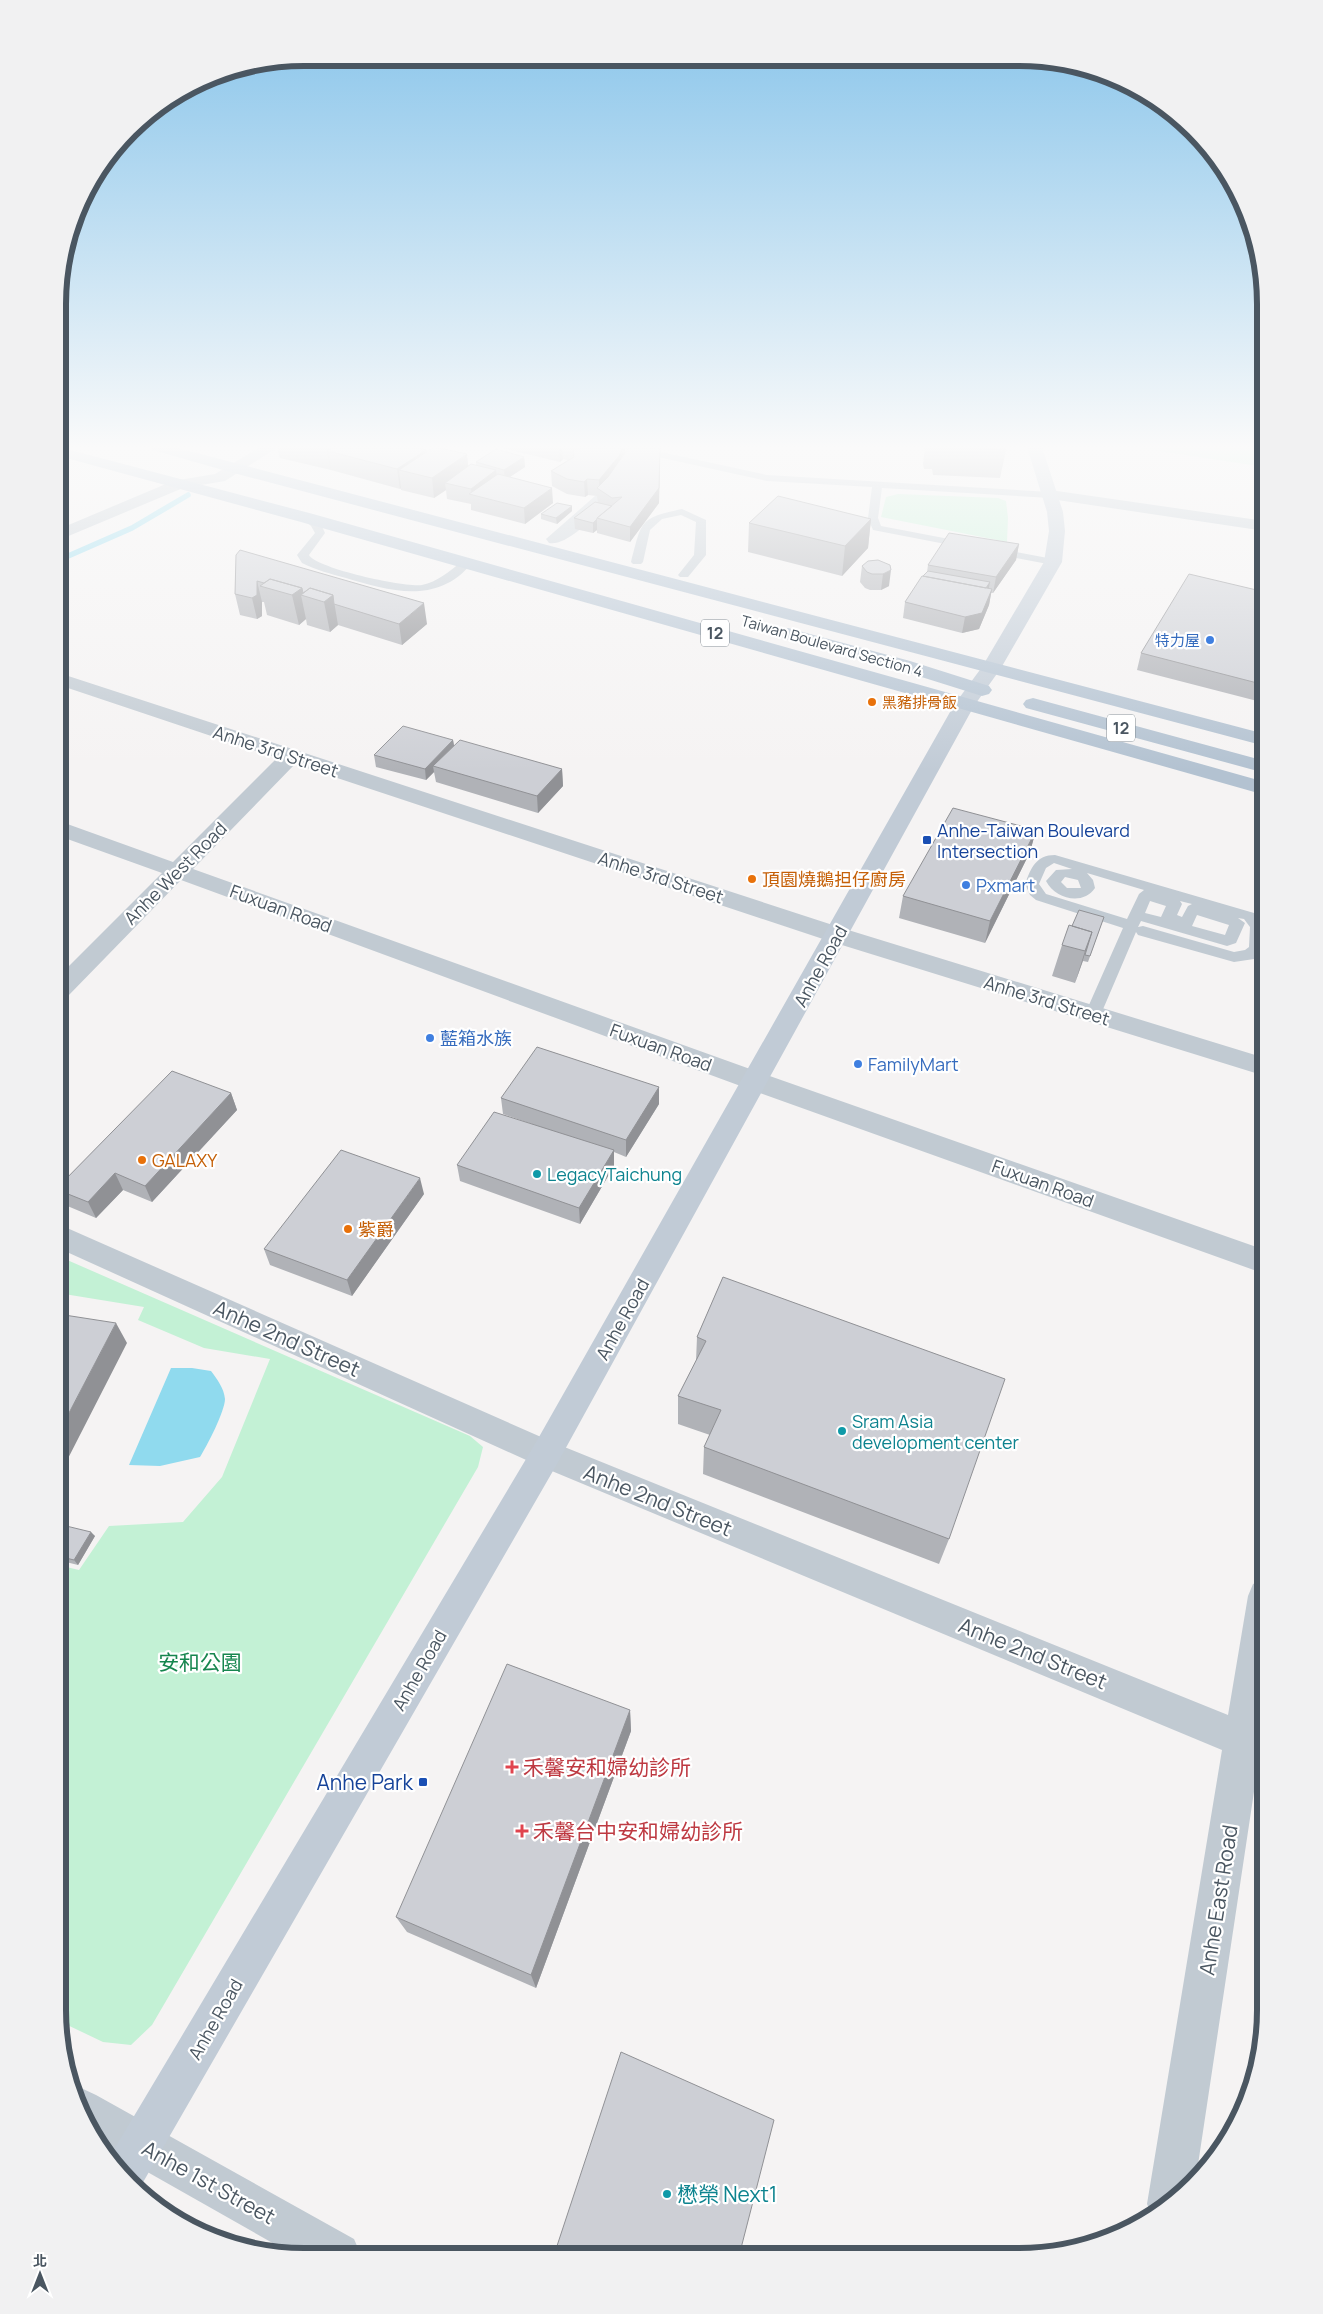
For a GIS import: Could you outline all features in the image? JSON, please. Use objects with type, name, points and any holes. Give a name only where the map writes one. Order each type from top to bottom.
[{"type":"main road","name":"Taiwan Boulevard Section 4","points":[[434,555],[835,667],[971,697],[1257,765]]},
{"type":"main road","name":"Taiwan Boulevard Section 4","points":[[499,555],[604,584]]},
{"type":"main road","name":"Taiwan Boulevard Section 4","points":[[573,555],[994,661],[1257,720]]},
{"type":"main road","name":"Taiwan Boulevard Section 4","points":[[611,555],[994,661],[1257,738]]},
{"type":"main road","name":"Anhe Road","points":[[133,2159],[546,1454],[971,697],[1053,562],[1054,555]]},
{"type":"main road","name":"Taiwan Boulevard Section 4","points":[[768,628],[903,665],[971,697],[1257,786]]},
{"type":"street","name":"Anhe 3rd Street","points":[[66,681],[837,935],[1257,1065]]},
{"type":"street","name":"Anhe West Road","points":[[66,983],[291,756]]},
{"type":"street","name":"Fuxuan Road","points":[[66,830],[755,1081],[1257,1259]]},
{"type":"street","name":"Anhe 2nd Street","points":[[66,1239],[546,1454],[1254,1744]]},
{"type":"street","name":"Anhe East Road","points":[[1172,2192],[1254,1744],[1257,1704]]},
{"type":"street","name":"Anhe 1st Street","points":[[95,2123],[133,2159],[325,2248]]},
{"type":"lane","points":[[303,555],[306,561],[314,565],[397,588],[420,590],[439,582],[465,564]]},
{"type":"lane","points":[[636,562],[638,555]]},
{"type":"lane","points":[[684,575],[700,555]]},
{"type":"lane","points":[[1016,555],[1053,562]]},
{"type":"lane","points":[[1257,925],[1249,916],[1056,860],[1046,859],[1042,861],[1032,884],[1035,892],[1042,897],[1136,924],[1234,957],[1248,955],[1256,949],[1257,938]]},
{"type":"lane","points":[[1093,1014],[1136,924],[1146,894],[1175,904],[1168,918],[1186,923],[1193,909],[1238,923],[1231,939],[1219,941],[1136,924]]},
{"type":"green space","name":"安和公園","points":[[66,1259],[470,1436],[483,1447],[478,1467],[152,2025],[131,2045],[103,2042],[67,2025],[66,1567],[79,1570],[109,1526],[183,1522],[222,1477],[270,1359],[204,1348],[138,1320],[144,1307],[66,1294]]},
{"type":"water","points":[[171,1368],[192,1368],[211,1371],[220,1384],[225,1399],[219,1420],[200,1457],[160,1466],[129,1465]]},
{"type":"building","points":[[236,555],[257,555],[424,603],[399,624],[334,604],[333,595],[310,588],[303,593],[302,588],[270,579],[264,583],[257,581],[257,595],[252,598],[235,594]]},
{"type":"building","points":[[935,555],[1011,555],[996,577],[928,565]]},
{"type":"building","points":[[878,560],[890,565],[891,570],[883,574],[872,574],[867,572],[862,566],[868,561]]},
{"type":"building","points":[[928,571],[990,582],[986,588],[923,576]]},
{"type":"building","name":"特力屋","points":[[1189,574],[1257,590],[1257,683],[1141,653]]},
{"type":"building","points":[[922,576],[992,589],[982,613],[965,617],[905,602]]},
{"type":"building","points":[[270,579],[302,588],[292,595],[260,586]]},
{"type":"building","points":[[310,588],[333,595],[324,602],[301,595]]},
{"type":"building","points":[[403,726],[453,740],[425,769],[374,755]]},
{"type":"building","points":[[460,740],[562,769],[537,796],[433,766]]},
{"type":"building","name":"Pxmart","points":[[953,808],[1036,830],[990,921],[903,896]]},
{"type":"building","points":[[1079,910],[1104,917],[1090,956],[1085,955],[1092,932],[1072,926]]},
{"type":"building","points":[[1069,925],[1092,932],[1085,951],[1062,945]]},
{"type":"building","points":[[537,1047],[659,1087],[626,1140],[501,1098]]},
{"type":"building","points":[[172,1071],[231,1093],[145,1186],[115,1173],[88,1202],[66,1193],[66,1179]]},
{"type":"building","name":"LegacyTaichung","points":[[494,1112],[614,1150],[579,1208],[457,1165]]},
{"type":"building","name":"紫爵","points":[[341,1150],[420,1178],[347,1280],[264,1249]]},
{"type":"building","name":"Sram Asia development center","points":[[723,1277],[1005,1379],[949,1539],[704,1447],[721,1410],[678,1396],[706,1341],[697,1337]]},
{"type":"building","points":[[66,1315],[116,1323],[66,1419]]},
{"type":"building","points":[[66,1526],[91,1532],[74,1560],[66,1558]]},
{"type":"building","name":"禾馨台中安和婦幼診所","points":[[507,1664],[630,1710],[531,1975],[396,1917]]},
{"type":"building","name":"懋榮 Next1","points":[[621,2052],[774,2120],[741,2248],[556,2248]]},
{"type":"waterway","points":[[66,557],[70,555]]},
{"type":"place","name":"特力屋","points":[[1210,640]]},
{"type":"place","name":"黑豬排骨飯","points":[[872,702]]},
{"type":"place","name":"Anhe-Taiwan Boulevard Intersection","points":[[927,840]]},
{"type":"place","name":"頂園燒鵝担仔廚房","points":[[752,879]]},
{"type":"place","name":"Pxmart","points":[[966,885]]},
{"type":"place","name":"藍箱水族","points":[[430,1038]]},
{"type":"place","name":"FamilyMart","points":[[858,1064]]},
{"type":"place","name":"GALAXY","points":[[142,1160]]},
{"type":"place","name":"LegacyTaichung","points":[[537,1174]]},
{"type":"place","name":"紫爵","points":[[348,1229]]},
{"type":"place","name":"Sram Asia development center","points":[[842,1431]]},
{"type":"place","name":"禾馨安和婦幼診所","points":[[512,1767]]},
{"type":"place","name":"Anhe Park","points":[[423,1782]]},
{"type":"place","name":"禾馨台中安和婦幼診所","points":[[522,1831]]},
{"type":"place","name":"懋榮 Next1","points":[[667,2194]]}]
